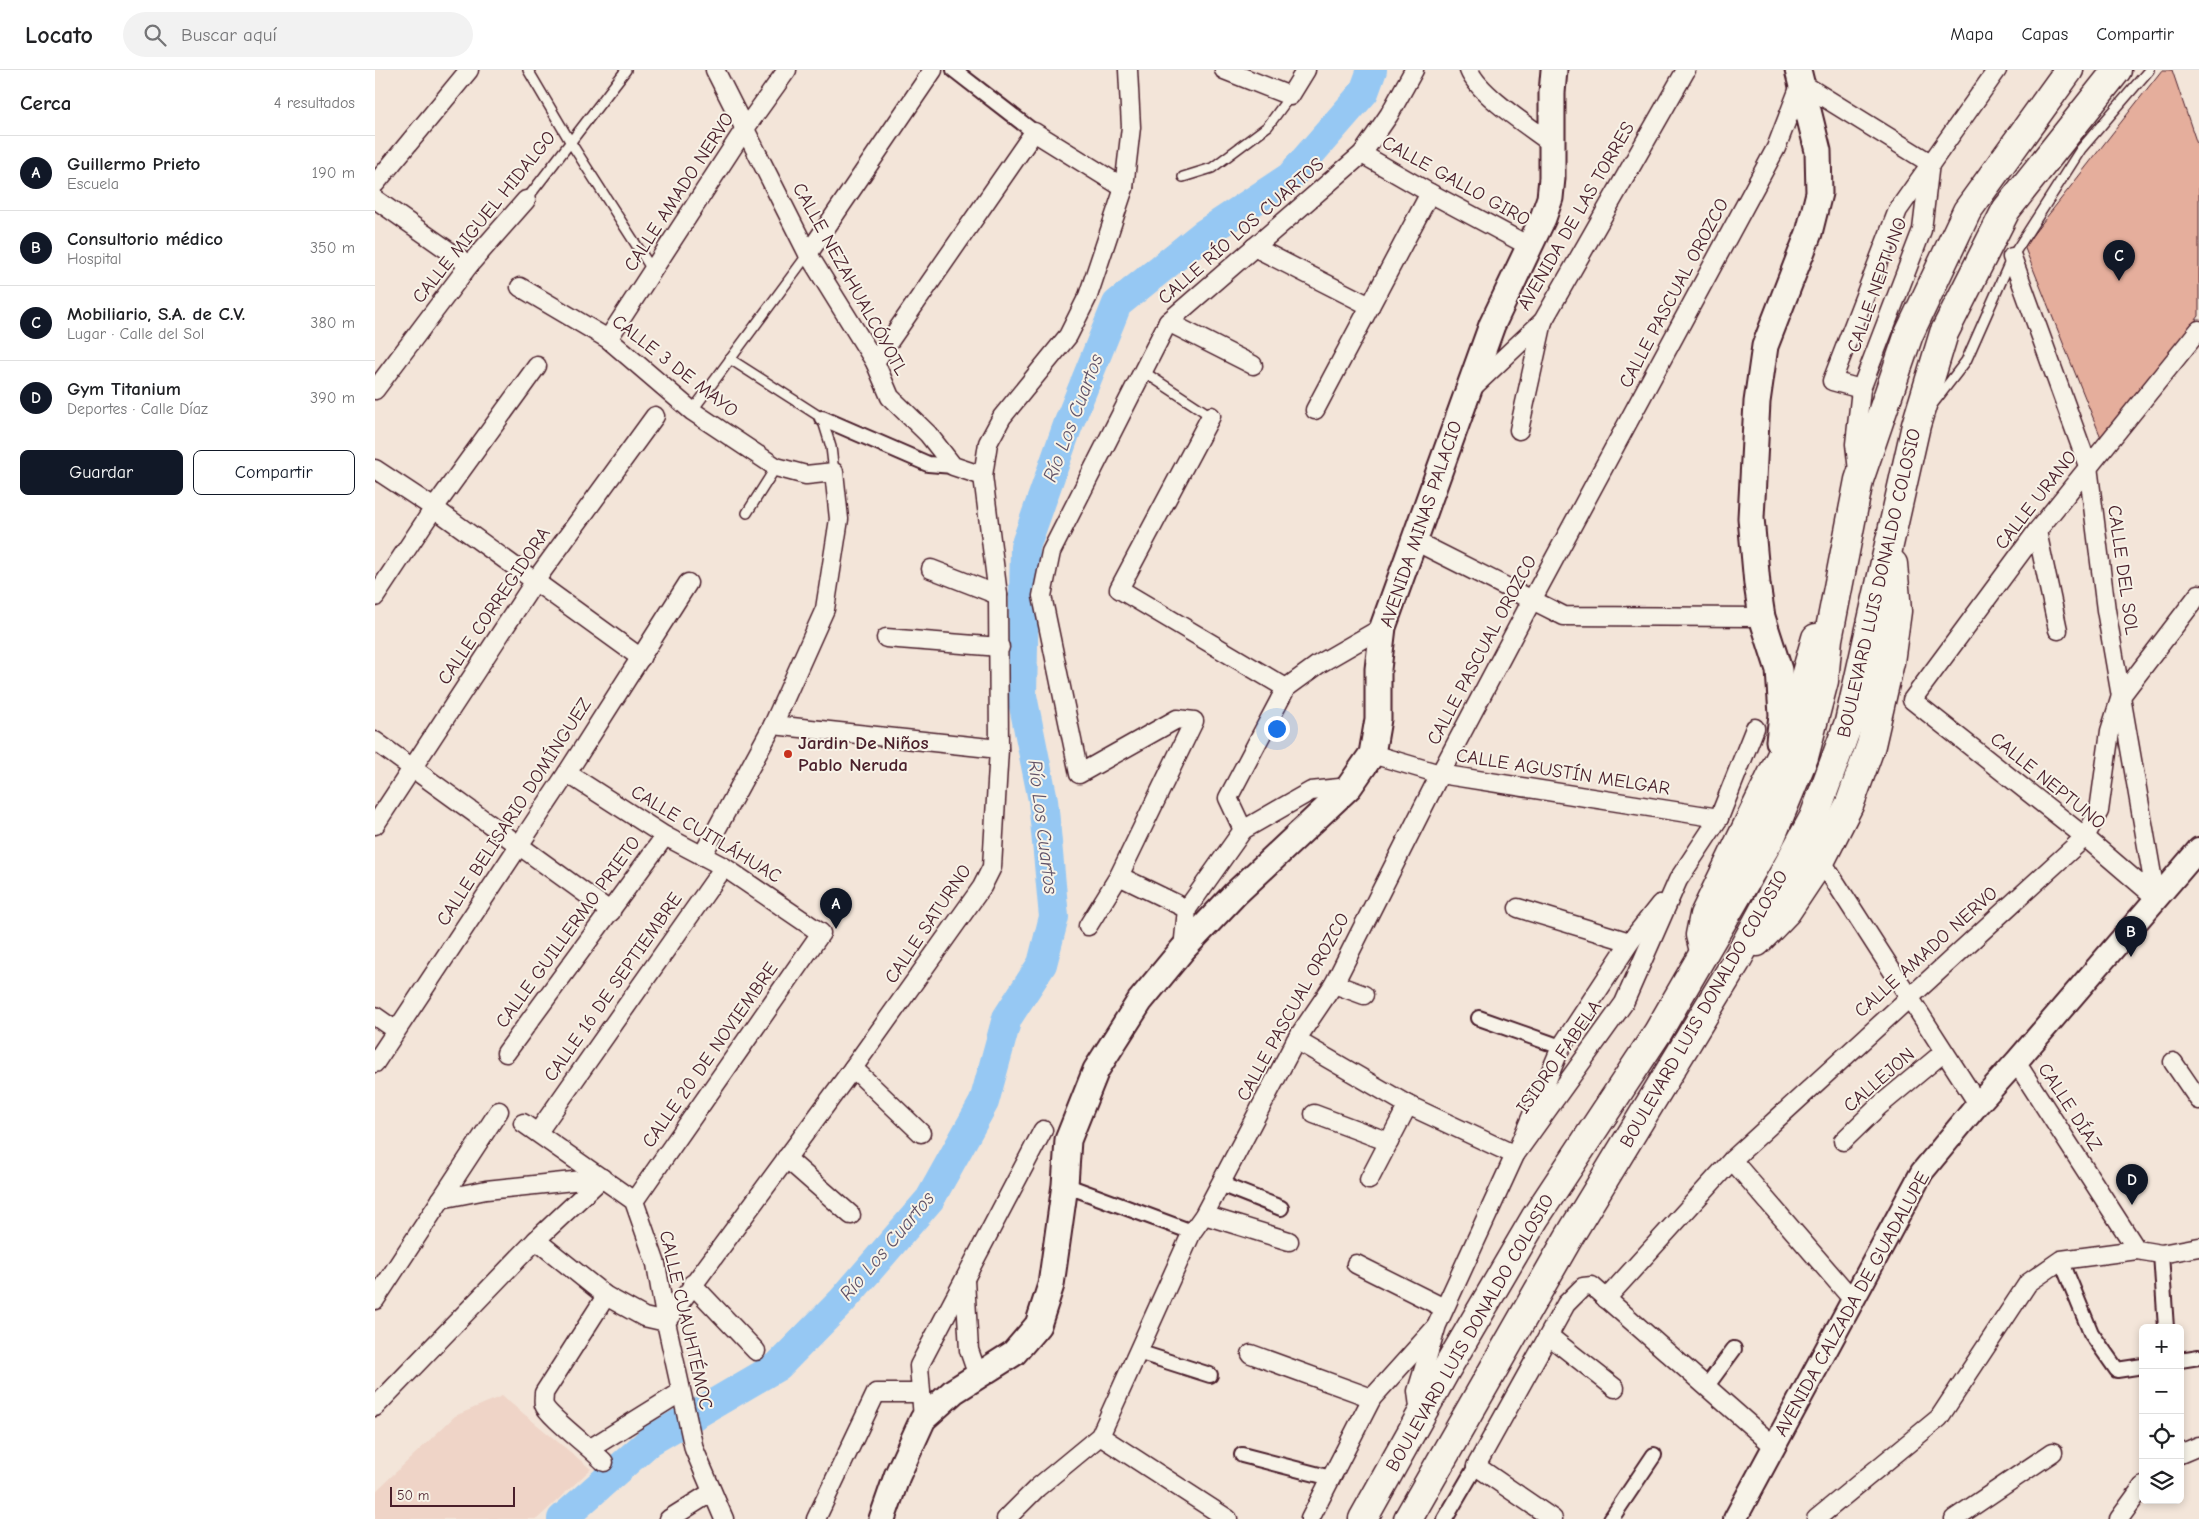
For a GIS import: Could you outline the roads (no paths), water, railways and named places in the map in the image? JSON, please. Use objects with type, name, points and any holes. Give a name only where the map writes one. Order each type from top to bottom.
[{"type":"highway","name":"BOULEVARD LUIS DONALDO COLOSIO","points":[[1363,1519],[1420,1416],[1535,1218],[1658,1032],[1771,837],[1804,757],[1824,681],[1828,639],[1859,480],[1909,334],[1967,211],[2069,70]]},
{"type":"highway","name":"BOULEVARD LUIS DONALDO COLOSIO","points":[[1413,1510],[1569,1237],[1737,962],[1814,817],[1846,731],[1916,425],[1944,333],[2005,210],[2117,70]]},
{"type":"highway","points":[[1737,962],[1787,911],[1821,860],[1849,803],[1871,745],[1890,662],[1897,611],[1890,543]]},
{"type":"highway","points":[[1704,952],[1700,934],[1704,915],[1750,822],[1786,741],[1814,641],[1833,612]]},
{"type":"highway","points":[[1535,1218],[1536,1228],[1490,1310],[1491,1318],[1505,1325],[1514,1319],[1557,1246],[1569,1237]]},
{"type":"highway","points":[[1383,1482],[1397,1474],[1457,1375],[1465,1370],[1475,1375],[1478,1383],[1418,1486],[1413,1510]]},
{"type":"main road","name":"AVENIDA MINAS PALACIO","points":[[882,1519],[897,1476],[923,1418],[954,1391],[1014,1353],[1037,1325],[1051,1285],[1065,1185],[1067,1140],[1095,1070],[1140,1001],[1183,949],[1235,894],[1349,786],[1372,754],[1378,720],[1377,669],[1383,627],[1492,325],[1543,218],[1550,198],[1555,70]]},
{"type":"main road","points":[[1777,762],[1782,716],[1779,670],[1762,617],[1751,518],[1757,402],[1765,346],[1809,234],[1819,193],[1818,151],[1800,77]]},
{"type":"main road","points":[[1779,670],[1796,664],[1814,641]]},
{"type":"street","points":[[375,184],[469,70]]},
{"type":"street","name":"CALLE NEZAHUALCÓYOTL","points":[[715,70],[808,254],[875,362],[890,396],[928,434],[953,466]]},
{"type":"street","name":"CALLE AMADO NERVO","points":[[608,339],[744,130],[787,70]]},
{"type":"street","points":[[808,254],[933,70]]},
{"type":"street","points":[[954,70],[1034,132],[1124,188]]},
{"type":"street","points":[[822,418],[927,464],[953,466],[983,476],[988,443],[1002,418],[1069,336],[1088,296],[1124,188],[1131,127],[1127,70]]},
{"type":"street","points":[[1224,70],[1290,96],[1307,70]]},
{"type":"street","name":"CALLE RÍO LOS CUARTOS","points":[[1119,876],[1194,721],[1177,719],[1079,774],[1042,596],[1051,552],[1168,322],[1362,154],[1389,115],[1414,70]]},
{"type":"street","points":[[1469,70],[1471,75],[1490,96],[1551,143]]},
{"type":"street","name":"AVENIDA DE LAS TORRES","points":[[1467,393],[1543,321],[1686,70]]},
{"type":"street","points":[[1861,389],[1832,381],[1898,210],[1997,70]]},
{"type":"street","points":[[1800,77],[1930,163]]},
{"type":"street","name":"CALLE PASCUAL OROZCO","points":[[1007,1519],[1037,1488],[1100,1436],[1192,1232],[1204,1215],[1296,1040],[1334,984],[1440,774],[1776,148],[1800,77]]},
{"type":"street","points":[[875,362],[1034,132]]},
{"type":"street","name":"CALLE GALLO GIRO","points":[[1362,154],[1429,194],[1529,246]]},
{"type":"street","name":"CALLE NEPTUNO","points":[[1859,480],[1855,444],[1861,389],[1922,230],[1930,163]]},
{"type":"street","points":[[1315,410],[1429,194]]},
{"type":"street","points":[[375,200],[469,265]]},
{"type":"street","name":"CALLE MIGUEL HIDALGO","points":[[375,390],[469,265],[526,200]]},
{"type":"street","points":[[1254,247],[1370,306]]},
{"type":"street","name":"CALLE DEL SOL","points":[[2012,258],[2088,466],[2106,610],[2156,898]]},
{"type":"street","name":"CALLE 3 DE MAYO","points":[[520,287],[608,339],[692,411],[776,467],[807,475],[834,472]]},
{"type":"street","points":[[1519,430],[1543,321]]},
{"type":"street","points":[[1168,322],[1253,365]]},
{"type":"street","name":"CALLE URANO","points":[[1912,700],[2037,531],[2199,330]]},
{"type":"street","points":[[375,597],[434,508],[537,366]]},
{"type":"street","name":"CALLE CORREGIDORA","points":[[375,825],[411,767],[535,581],[655,416]]},
{"type":"street","points":[[1211,416],[1119,589],[1286,688]]},
{"type":"street","points":[[375,469],[434,508],[641,658]]},
{"type":"street","points":[[702,856],[773,725],[825,609],[839,519],[834,472]]},
{"type":"street","name":"CALLE SATURNO","points":[[666,1322],[691,1284],[853,1068],[982,887],[992,867],[999,749],[998,595],[983,476]]},
{"type":"street","points":[[2037,531],[2058,630]]},
{"type":"street","points":[[1413,540],[1563,616],[1762,617]]},
{"type":"street","points":[[931,569],[998,595]]},
{"type":"street","name":"CALLE BELISARIO DOMÍNGUEZ","points":[[375,1063],[395,1030],[567,773],[688,583]]},
{"type":"street","name":"CALLE AMADO NERVO","points":[[1606,1299],[1732,1160],[2085,837],[2099,812],[2110,731],[2121,696],[2199,594]]},
{"type":"street","points":[[1243,830],[1228,798],[1286,688],[1319,664],[1383,627]]},
{"type":"street","points":[[886,638],[999,647]]},
{"type":"street","name":"CALLE NEPTUNO","points":[[1912,700],[2085,837],[2156,898]]},
{"type":"street","points":[[773,725],[999,749]]},
{"type":"street","name":"ISIDRO FABELA","points":[[1420,1416],[1417,1391],[1437,1326],[1515,1156],[1623,1003],[1678,880],[1719,818],[1755,728]]},
{"type":"street","points":[[375,741],[611,912]]},
{"type":"street","name":"CALLE AGUSTÍN MELGAR","points":[[1372,754],[1440,774],[1719,818]]},
{"type":"street","name":"CALLE CUITLÁHUAC","points":[[567,773],[665,836],[724,867],[821,933]]},
{"type":"street","points":[[1183,949],[1187,909],[1243,830],[1311,791],[1349,786]]},
{"type":"street","name":"CALLE GUILLERMO PRIETO","points":[[506,1053],[665,836]]},
{"type":"street","name":"AVENIDA CALZADA DE GUADALUPE","points":[[1735,1519],[1922,1172],[1978,1104],[2156,898],[2196,858]]},
{"type":"street","points":[[1821,860],[1978,1104]]},
{"type":"street","name":"CALLE 16 DE SEPTIEMBRE","points":[[602,1178],[530,1127],[724,867]]},
{"type":"street","points":[[1088,926],[1119,876],[1187,909]]},
{"type":"street","points":[[1296,1040],[1408,1105],[1515,1156],[1561,1047],[1630,942],[1678,880]]},
{"type":"street","points":[[1518,908],[1630,942]]},
{"type":"street","name":"CALLE 20 DE NOVIEMBRE","points":[[634,1201],[821,933]]},
{"type":"street","points":[[1334,984],[1364,995]]},
{"type":"street","points":[[375,1016],[395,1030]]},
{"type":"street","points":[[1479,1018],[1561,1047]]},
{"type":"street","name":"CALLEJON","points":[[1843,1141],[1879,1106],[1944,1052]]},
{"type":"street","name":"CALLE DÍAZ","points":[[2016,1062],[2137,1250]]},
{"type":"street","points":[[2173,1062],[2197,1092]]},
{"type":"street","points":[[853,1068],[921,1133]]},
{"type":"street","points":[[1369,1180],[1408,1105]]},
{"type":"street","points":[[377,1291],[499,1111]]},
{"type":"street","points":[[1314,1114],[1389,1142]]},
{"type":"street","points":[[923,1418],[919,1366],[1043,1130]]},
{"type":"street","points":[[785,1158],[851,1215]]},
{"type":"street","points":[[1732,1160],[1853,1300]]},
{"type":"street","points":[[375,1407],[536,1240],[602,1178]]},
{"type":"street","points":[[441,1199],[486,1190],[602,1178],[634,1201]]},
{"type":"street","points":[[1220,1184],[1281,1208]]},
{"type":"street","points":[[1065,1185],[1192,1232]]},
{"type":"street","name":"CALLE CUAUHTÉMOC","points":[[634,1201],[656,1264],[682,1400],[694,1448],[724,1519]]},
{"type":"street","points":[[1204,1215],[1289,1241]]},
{"type":"street","points":[[536,1240],[606,1296],[644,1317],[666,1322]]},
{"type":"street","points":[[1822,1516],[1939,1418],[2028,1283],[2061,1260],[2137,1250],[2161,1254],[2199,1247]]},
{"type":"street","points":[[2161,1254],[2166,1324]]},
{"type":"street","points":[[2061,1260],[2091,1333],[2117,1370],[2139,1367]]},
{"type":"street","points":[[1356,1264],[1444,1308]]},
{"type":"street","points":[[965,1279],[969,1350],[978,1376]]},
{"type":"street","points":[[691,1284],[756,1351]]},
{"type":"street","points":[[1445,1519],[1549,1336],[1565,1304],[1583,1287],[1592,1286],[1775,1447]]},
{"type":"street","points":[[604,1462],[591,1448],[549,1414],[543,1404],[544,1393],[606,1296]]},
{"type":"street","points":[[1310,1519],[1371,1398],[1437,1326]]},
{"type":"street","points":[[1549,1336],[1615,1388]]},
{"type":"street","points":[[1706,1387],[1734,1348]]},
{"type":"street","points":[[1138,1352],[1210,1374]]},
{"type":"street","points":[[1251,1354],[1371,1398]]},
{"type":"street","points":[[2184,1359],[2199,1357]]},
{"type":"street","points":[[816,1519],[876,1394],[921,1392]]},
{"type":"street","points":[[591,1448],[682,1400]]},
{"type":"street","points":[[1100,1436],[1228,1519]]},
{"type":"street","points":[[2184,1452],[2199,1446]]},
{"type":"street","points":[[1954,1519],[2053,1452]]},
{"type":"street","points":[[1242,1455],[1331,1478]]},
{"type":"street","points":[[1611,1519],[1655,1455]]},
{"type":"street","points":[[1476,1466],[1553,1519]]},
{"type":"street","points":[[669,1519],[712,1492]]},
{"type":"street","points":[[2119,1519],[2139,1492]]},
{"type":"lane","points":[[528,70],[571,143],[653,271]]},
{"type":"lane","name":"CALLE MIGUEL HIDALGO","points":[[526,200],[626,70]]},
{"type":"lane","points":[[1916,425],[1967,362],[2012,258],[2081,149],[2149,70]]},
{"type":"lane","points":[[1183,177],[1212,168],[1269,126],[1290,96]]},
{"type":"lane","points":[[692,411],[808,254]]},
{"type":"lane","points":[[730,359],[822,418],[831,447],[834,472]]},
{"type":"lane","points":[[1144,372],[1211,416]]},
{"type":"lane","points":[[747,514],[776,467]]},
{"type":"waterway","name":"Río Los Cuartos","points":[[562,1519],[650,1441],[778,1366],[842,1301],[930,1199],[984,1102],[1007,1018],[1042,964],[1054,917],[1043,800],[1022,696],[1025,547],[1068,425],[1117,304],[1204,234],[1290,177],[1364,92],[1372,70]]},
{"type":"place","name":"Mobiliario, S.A. de C.V.","points":[[2119,281]]},
{"type":"place","name":"Jardin De Niños Pablo Neruda","points":[[788,754]]},
{"type":"place","name":"Guillermo Prieto","points":[[836,929]]},
{"type":"place","name":"Consultorio médico","points":[[2131,957]]},
{"type":"place","name":"Gym Titanium","points":[[2132,1205]]}]
